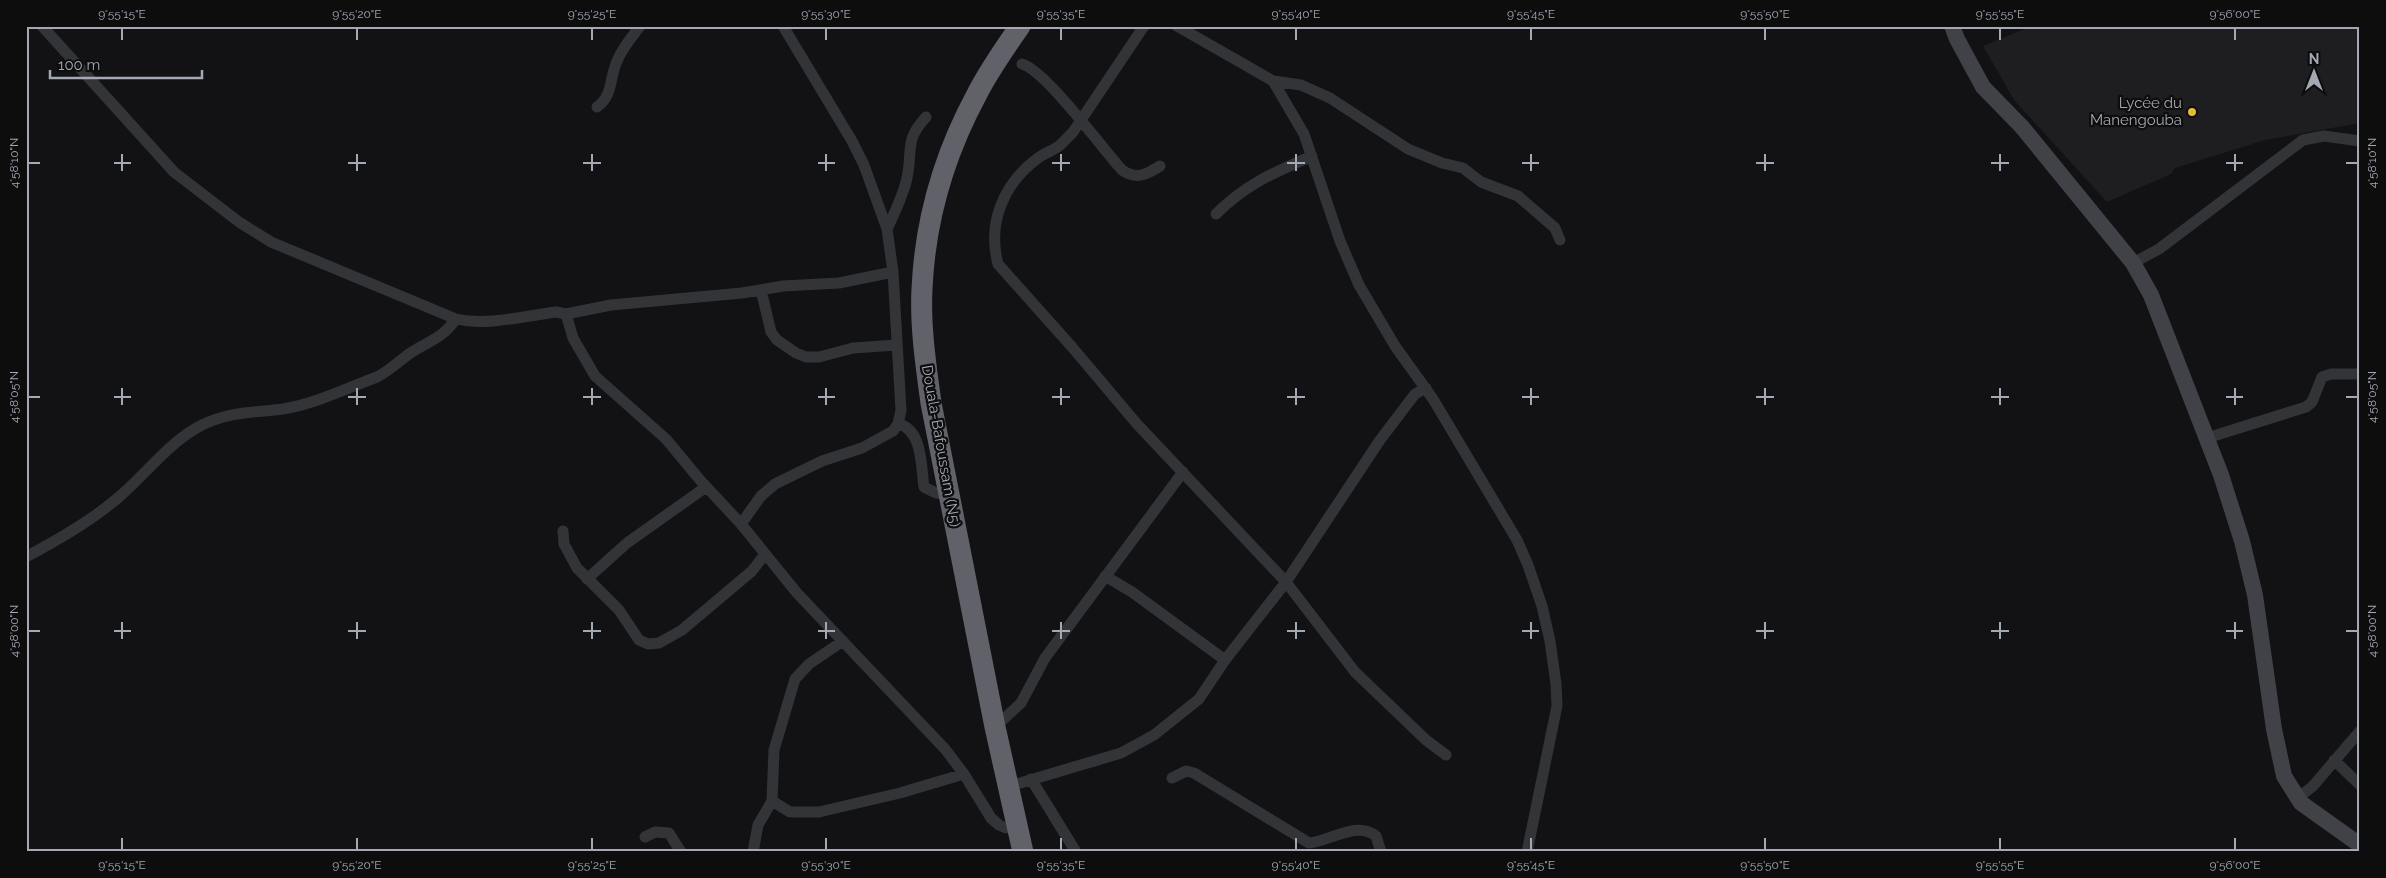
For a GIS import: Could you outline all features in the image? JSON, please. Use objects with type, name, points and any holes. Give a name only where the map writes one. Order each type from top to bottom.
[{"type":"highway","name":"Douala-Bafoussam (N5)","points":[[1020,26],[977,92],[946,160],[932,210],[925,251],[922,291],[925,360],[931,402],[1022,852]]},
{"type":"street","points":[[42,26],[174,172],[239,222],[271,242],[456,319],[467,322],[556,312],[566,314],[611,305],[761,290],[783,286],[839,283],[893,272]]},
{"type":"street","points":[[597,107],[608,96],[614,67],[619,56],[640,26]]},
{"type":"street","points":[[741,524],[762,496],[775,484],[822,461],[862,448],[893,431],[898,424],[900,410],[893,272],[887,229],[864,165],[852,141],[783,26]]},
{"type":"street","points":[[1144,26],[1073,132],[1058,146],[1039,157],[1024,170],[1002,200],[995,224],[994,239],[998,264],[1137,424],[1286,582],[1355,672],[1426,740],[1446,755]]},
{"type":"street","points":[[1177,26],[1273,81],[1301,85],[1314,90],[1408,149],[1442,163],[1463,168],[1481,182],[1518,196],[1555,228],[1560,240]]},
{"type":"street","points":[[1952,26],[1983,87],[2022,127],[2133,263],[2151,295],[2207,438],[2242,541],[2256,595],[2279,761],[2284,776],[2298,798],[2360,846]]},
{"type":"street","points":[[1022,64],[1031,67],[1046,80],[1122,170],[1131,176],[1138,177],[1160,166]]},
{"type":"street","points":[[1273,81],[1304,134],[1340,241],[1359,285],[1395,346],[1426,388],[1517,540],[1542,606],[1550,641],[1557,706],[1527,852]]},
{"type":"street","points":[[887,229],[905,184],[911,138],[914,130],[926,118]]},
{"type":"street","points":[[2133,263],[2159,248],[2303,140],[2324,136],[2360,141]]},
{"type":"street","points":[[1216,214],[1240,191],[1257,180],[1312,156]]},
{"type":"street","points":[[761,290],[771,332],[777,340],[796,354],[806,357],[819,357],[853,348],[896,345]]},
{"type":"street","points":[[566,314],[573,338],[595,376],[666,439],[706,487],[741,524],[797,593],[945,749],[964,774],[991,818],[1006,828],[1018,827]]},
{"type":"street","points":[[26,557],[79,528],[103,510],[178,442],[200,426],[235,412],[283,409],[299,405],[377,377],[386,373],[411,353],[438,339],[456,319]]},
{"type":"street","points":[[2207,438],[2306,407],[2312,402],[2322,377],[2331,374],[2360,374]]},
{"type":"street","points":[[1010,786],[1121,753],[1154,735],[1199,699],[1225,660],[1286,582],[1380,440],[1415,394],[1426,388]]},
{"type":"street","points":[[898,424],[904,425],[914,436],[922,463],[924,487],[936,493],[950,495]]},
{"type":"street","points":[[995,726],[1022,703],[1045,658],[1183,472]]},
{"type":"street","points":[[587,579],[634,537],[706,487]]},
{"type":"street","points":[[562,531],[569,555],[577,568],[619,610],[639,640],[648,644],[659,643],[676,635],[752,571],[766,554]]},
{"type":"street","points":[[1105,576],[1132,592],[1225,660]]},
{"type":"street","points":[[753,852],[758,825],[772,802],[774,750],[795,679],[809,664],[842,641]]},
{"type":"street","points":[[2298,798],[2314,786],[2360,731]]},
{"type":"street","points":[[2334,760],[2360,785]]},
{"type":"street","points":[[1172,778],[1186,771],[1194,772],[1309,843],[1318,842],[1336,834],[1365,831],[1376,836],[1381,852]]},
{"type":"street","points":[[772,802],[790,812],[819,812],[900,793],[964,774]]},
{"type":"street","points":[[1031,779],[1076,852]]},
{"type":"street","points":[[645,837],[655,832],[663,831],[668,833],[680,852]]},
{"type":"shaded area","name":"Lycée du Manengouba","points":[[2032,26],[2360,26],[2360,123],[2265,140],[2175,168],[2171,174],[2107,202],[2014,100],[1983,46]]},
{"type":"place","name":"Lycée du Manengouba","points":[[2192,112]]}]
